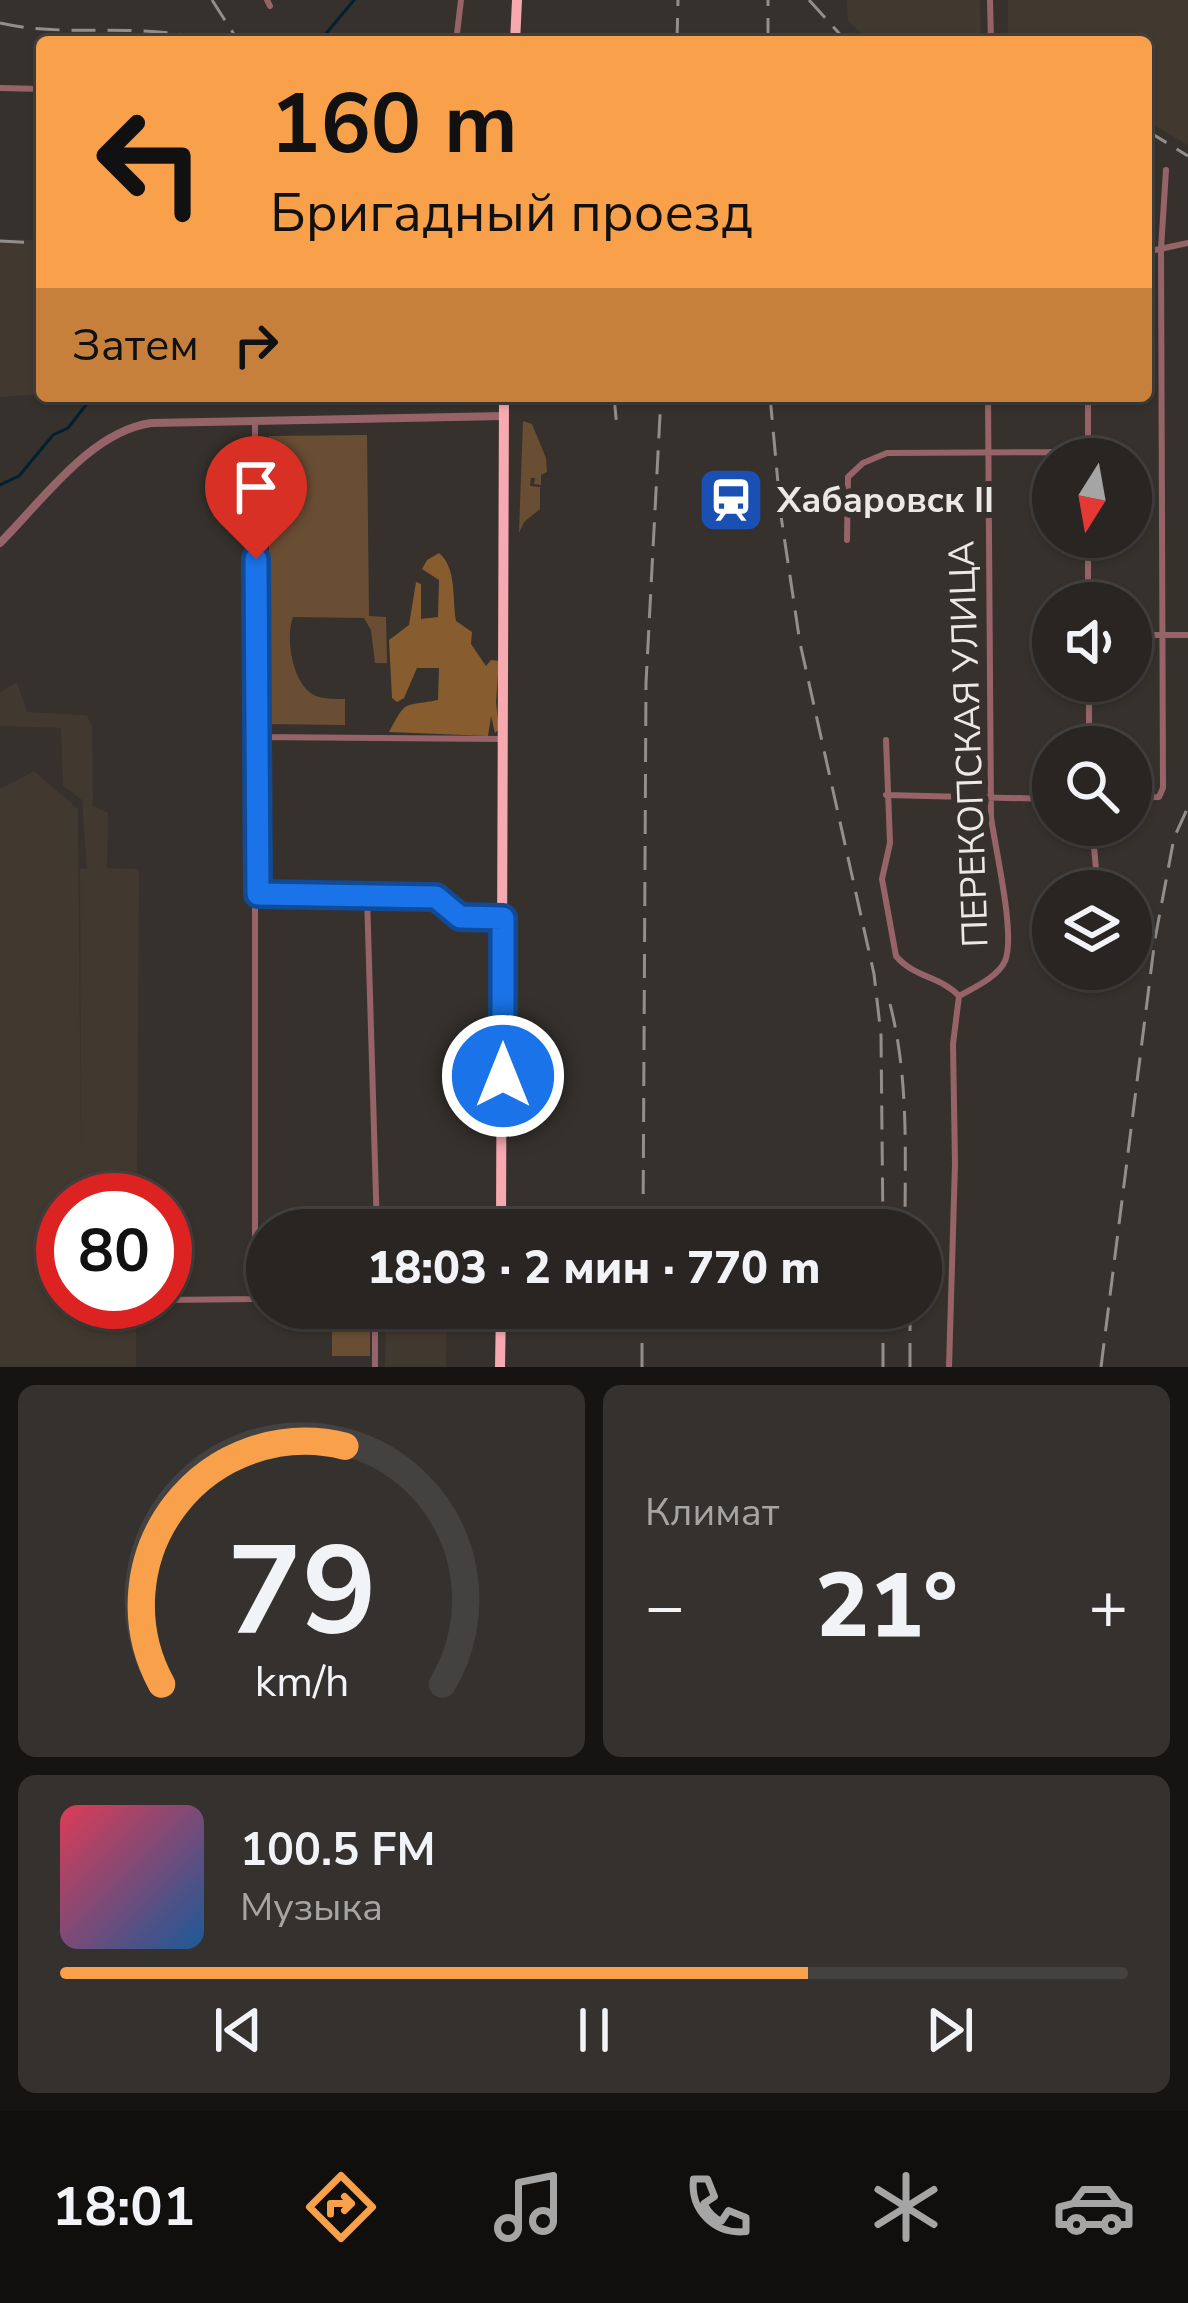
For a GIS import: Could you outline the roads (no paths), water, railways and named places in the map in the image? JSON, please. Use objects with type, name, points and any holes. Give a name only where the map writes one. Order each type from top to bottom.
[{"type":"highway","points":[[512,36],[514,0]]},
{"type":"highway","points":[[501,1209],[504,402]]},
{"type":"highway","points":[[500,1367],[501,1329]]},
{"type":"street","points":[[457,36],[460,0]]},
{"type":"street","points":[[990,0],[991,36]]},
{"type":"street","points":[[0,88],[36,89]]},
{"type":"street","points":[[1152,796],[1163,792],[1161,249],[1166,170]]},
{"type":"street","points":[[1152,251],[1188,243]]},
{"type":"street","name":"ПЕРЕКОПСКАЯ УЛИЦА","points":[[959,996],[996,973],[1006,957],[991,799],[988,402]]},
{"type":"street","points":[[1088,402],[1088,438]]},
{"type":"street","points":[[0,543],[100,442],[124,428],[151,423],[504,416]]},
{"type":"street","points":[[255,422],[256,1209]]},
{"type":"street","points":[[847,540],[847,483],[850,473],[863,464],[895,451],[1032,453]]},
{"type":"street","points":[[1152,635],[1188,634]]},
{"type":"street","points":[[256,737],[505,739]]},
{"type":"street","points":[[886,740],[890,843],[882,879],[896,956],[959,996],[953,1044],[949,1367]]},
{"type":"street","points":[[886,794],[1032,799]]},
{"type":"street","points":[[258,894],[436,897],[460,917],[503,918]]},
{"type":"street","points":[[368,896],[376,1209]]},
{"type":"street","points":[[192,1300],[246,1300]]},
{"type":"street","points":[[375,1329],[375,1367]]},
{"type":"waterway","points":[[324,36],[354,0]]},
{"type":"waterway","points":[[0,485],[19,476],[88,402]]},
{"type":"railway","points":[[212,0],[235,36]]},
{"type":"railway","points":[[677,36],[678,0]]},
{"type":"railway","points":[[768,0],[768,36]]},
{"type":"railway","points":[[809,0],[842,36]]},
{"type":"railway","points":[[0,23],[187,36]]},
{"type":"railway","points":[[1152,134],[1188,156]]},
{"type":"railway","points":[[0,241],[36,243]]},
{"type":"railway","points":[[615,402],[617,429]]},
{"type":"railway","points":[[643,1209],[646,683],[661,402]]},
{"type":"railway","points":[[771,402],[800,643],[874,974],[881,1035],[883,1209]]},
{"type":"railway","points":[[1101,1367],[1155,939],[1174,838],[1188,807]]},
{"type":"railway","points":[[890,1004],[903,1088],[905,1209]]},
{"type":"railway","points":[[642,1329],[642,1367]]},
{"type":"railway","points":[[883,1329],[883,1367]]},
{"type":"railway","points":[[910,1329],[910,1367]]},
{"type":"place","name":"Хабаровск II","points":[[731,500]]}]
